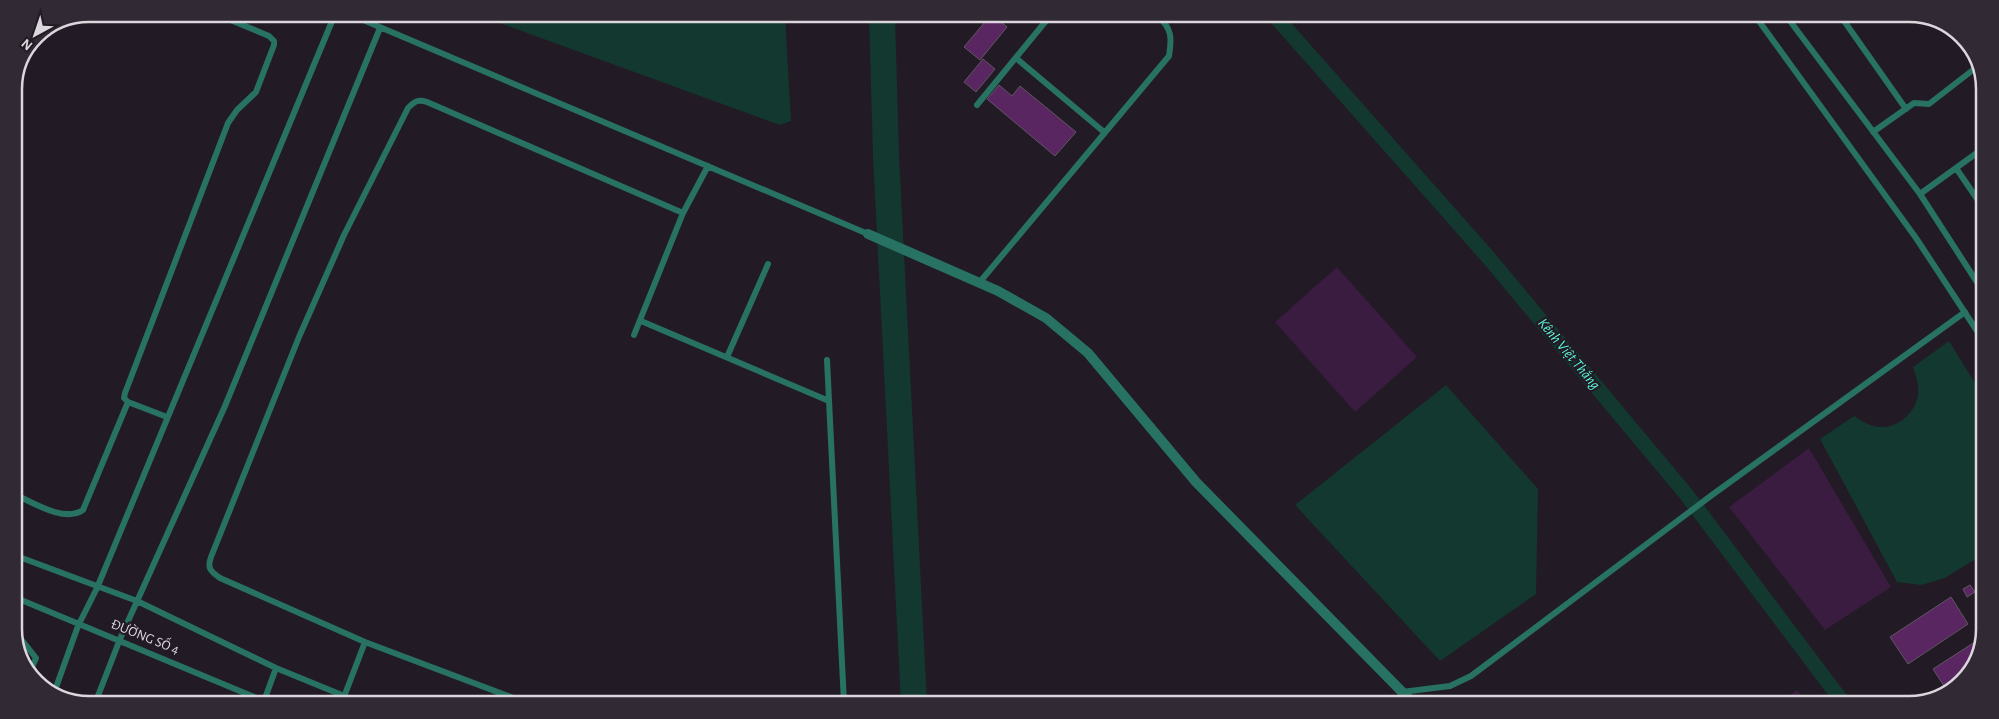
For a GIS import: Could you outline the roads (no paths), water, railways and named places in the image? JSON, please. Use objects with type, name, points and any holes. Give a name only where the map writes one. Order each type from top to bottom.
[{"type":"street","points":[[868,234],[979,283],[1046,318],[1088,353],[1196,482],[1406,696]]},
{"type":"lane","points":[[166,416],[128,402],[124,398],[228,123],[237,110],[256,92],[274,46],[274,41],[269,36],[238,23]]},
{"type":"lane","points":[[56,687],[78,626],[97,588],[166,416],[331,23]]},
{"type":"lane","points":[[369,23],[868,234]]},
{"type":"lane","points":[[977,105],[1044,23]]},
{"type":"lane","points":[[979,283],[1169,56],[1172,39],[1166,23]]},
{"type":"lane","points":[[1760,23],[1916,238],[1976,329]]},
{"type":"lane","points":[[1791,23],[1920,194],[1976,281]]},
{"type":"lane","points":[[1846,23],[1906,109]]},
{"type":"lane","points":[[98,696],[137,601],[225,406],[380,28]]},
{"type":"lane","points":[[1016,58],[1104,132]]},
{"type":"lane","points":[[1873,132],[1914,104],[1928,104],[1973,70]]},
{"type":"lane","points":[[508,696],[365,642],[220,578],[210,571],[208,565],[300,337],[344,235],[408,108],[418,100],[427,102],[683,213]]},
{"type":"lane","points":[[1920,194],[1976,154]]},
{"type":"lane","points":[[634,335],[683,213],[708,166]]},
{"type":"lane","points":[[1956,168],[1976,197]]},
{"type":"lane","points":[[727,357],[768,264]]},
{"type":"lane","points":[[1402,692],[1450,686],[1471,676],[1712,495],[1965,312]]},
{"type":"lane","points":[[641,321],[829,401]]},
{"type":"lane","points":[[827,360],[844,696]]},
{"type":"lane","points":[[23,498],[64,514],[77,514],[83,510],[128,402]]},
{"type":"lane","points":[[23,558],[97,588],[137,601],[337,696]]},
{"type":"lane","name":"ĐƯỜNG SỐ 4","points":[[23,602],[253,696]]},
{"type":"lane","points":[[344,696],[365,642]]},
{"type":"lane","points":[[24,643],[36,658],[33,665]]},
{"type":"lane","points":[[267,696],[276,668]]},
{"type":"waterway","points":[[882,23],[886,156],[914,696]]},
{"type":"waterway","name":"Kênh Việt Thắng","points":[[1281,23],[1488,257],[1686,494],[1838,696]]}]
